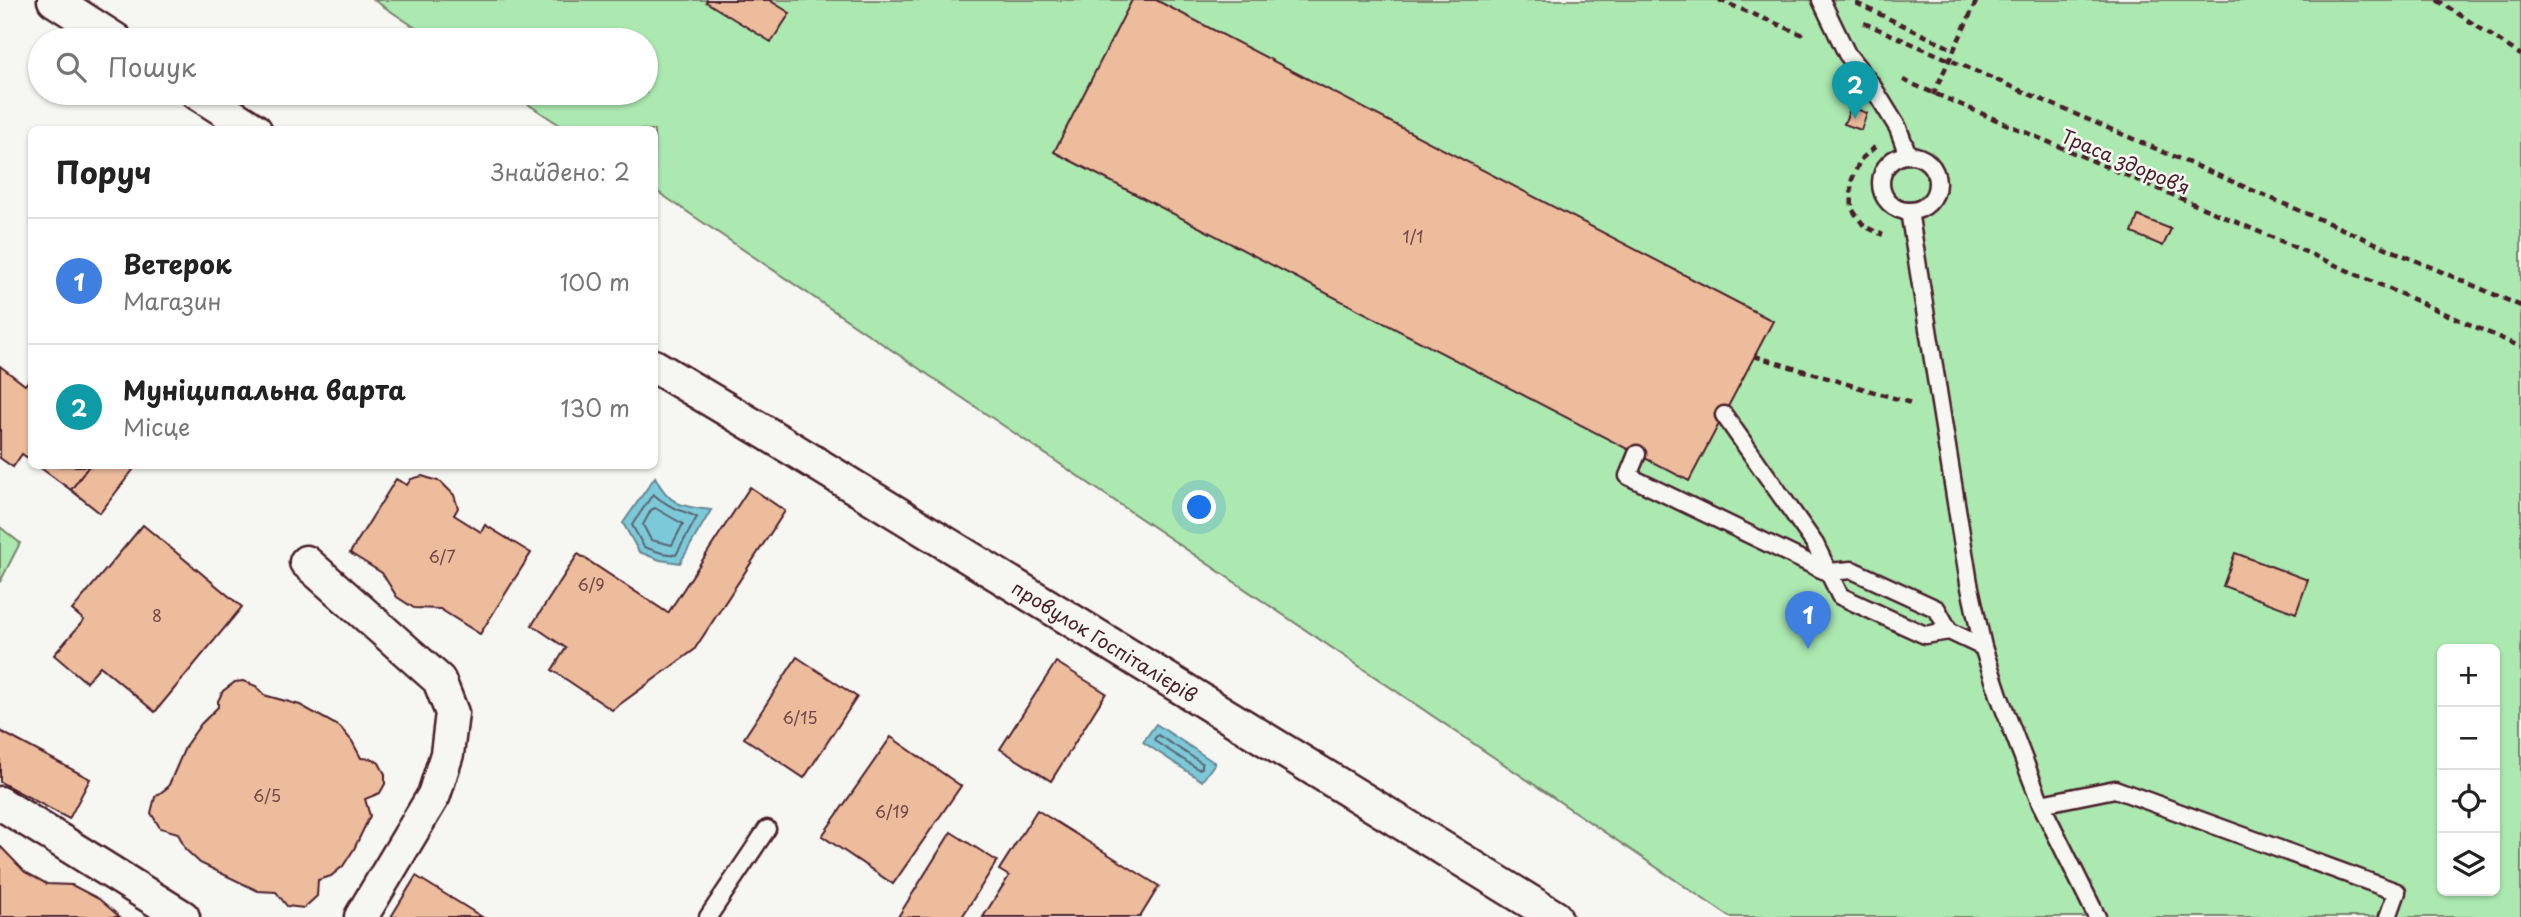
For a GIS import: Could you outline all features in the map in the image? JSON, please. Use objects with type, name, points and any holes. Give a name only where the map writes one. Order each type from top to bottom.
[{"type":"street","points":[[54,0],[97,28]]},
{"type":"street","points":[[216,105],[249,126]]},
{"type":"street","name":"провулок Госпіталієрів","points":[[658,368],[804,455],[1555,917]]},
{"type":"street","points":[[306,562],[439,680],[452,713],[447,754],[434,795],[361,917]]},
{"type":"street","points":[[0,803],[183,917]]},
{"type":"lane","points":[[1822,2],[1847,54],[1871,84],[1898,128],[1908,155]]},
{"type":"lane","points":[[1908,155],[1921,158],[1931,165],[1936,176],[1936,188],[1931,200],[1922,208],[1909,211],[1897,209],[1887,201],[1881,190],[1881,178],[1886,166],[1896,158],[1908,155]]},
{"type":"lane","points":[[1909,211],[1969,583],[1983,647],[2041,804],[2097,917]]},
{"type":"lane","points":[[1724,415],[1815,544],[1840,596],[1925,635],[1949,631],[1983,647]]},
{"type":"lane","points":[[1637,454],[1628,476],[1827,572],[1853,570],[1937,609],[1949,631]]},
{"type":"lane","points":[[2041,804],[2115,789],[2397,892],[2388,917]]},
{"type":"lane","points":[[708,917],[767,829]]},
{"type":"path","points":[[1720,0],[1847,54]]},
{"type":"path","points":[[1849,0],[1955,50]]},
{"type":"path","points":[[1933,95],[1977,0]]},
{"type":"path","points":[[2437,0],[2521,55]]},
{"type":"path","points":[[1822,2],[1949,60],[2521,306]]},
{"type":"path","name":"Траса здоров’я","points":[[1902,80],[2283,242],[2521,347]]},
{"type":"path","points":[[1754,356],[1941,413]]},
{"type":"green space","points":[[374,0],[2521,0],[2521,917],[1730,917],[658,192],[658,126],[561,126],[529,105],[658,105],[658,28],[416,28]]},
{"type":"green space","points":[[0,527],[20,543],[0,582]]},
{"type":"water","points":[[655,477],[666,494],[677,503],[711,510],[680,563],[660,560],[639,552],[623,523]]},
{"type":"water","points":[[1156,724],[1215,763],[1202,781],[1143,742]]},
{"type":"building","points":[[769,0],[790,13],[771,42],[706,2]]},
{"type":"building","points":[[1132,0],[1156,0],[1773,321],[1689,481],[1054,152]]},
{"type":"building","points":[[1851,107],[1867,113],[1861,130],[1844,124]]},
{"type":"building","points":[[2138,216],[2171,229],[2163,246],[2132,233]]},
{"type":"building","points":[[0,366],[25,385],[28,381],[28,458],[22,454],[13,467],[0,458]]},
{"type":"building","points":[[42,469],[87,469],[71,490]]},
{"type":"building","points":[[87,469],[134,469],[100,513],[71,490]]},
{"type":"building","points":[[422,476],[441,482],[454,495],[458,508],[454,515],[481,532],[485,525],[531,553],[480,634],[440,609],[414,608],[397,597],[382,573],[350,553],[396,479],[407,485],[411,479]]},
{"type":"building","points":[[750,487],[785,511],[694,650],[612,710],[552,670],[566,648],[532,625],[578,554],[668,613]]},
{"type":"building","points":[[143,525],[242,607],[155,712],[100,666],[86,682],[54,655],[84,620],[72,610]]},
{"type":"building","points":[[2235,553],[2308,580],[2296,613],[2223,586]]},
{"type":"building","points":[[797,657],[857,697],[804,778],[744,738]]},
{"type":"building","points":[[1056,662],[1106,693],[1051,781],[1000,749]]},
{"type":"building","points":[[243,681],[256,686],[264,695],[300,705],[340,727],[361,758],[373,759],[379,763],[385,774],[385,784],[380,793],[365,799],[370,816],[354,849],[343,866],[331,876],[318,880],[317,896],[304,908],[287,906],[276,892],[258,891],[200,863],[185,849],[178,833],[160,828],[151,813],[155,797],[168,787],[186,745],[218,707],[223,691],[235,682]]},
{"type":"building","points":[[0,731],[90,779],[69,819],[0,782]]},
{"type":"building","points":[[891,737],[961,786],[893,884],[822,836]]},
{"type":"building","points":[[1037,810],[1159,886],[1140,917],[983,917],[1009,876],[999,870]]},
{"type":"building","points":[[951,832],[997,861],[962,917],[898,917]]},
{"type":"building","points":[[0,846],[25,872],[47,884],[72,885],[99,899],[120,917],[0,917]]},
{"type":"building","points":[[416,876],[482,917],[391,917]]},
{"type":"place","name":"Муніципальна варта","points":[[1855,119]]},
{"type":"place","name":"Ветерок","points":[[1808,649]]}]
